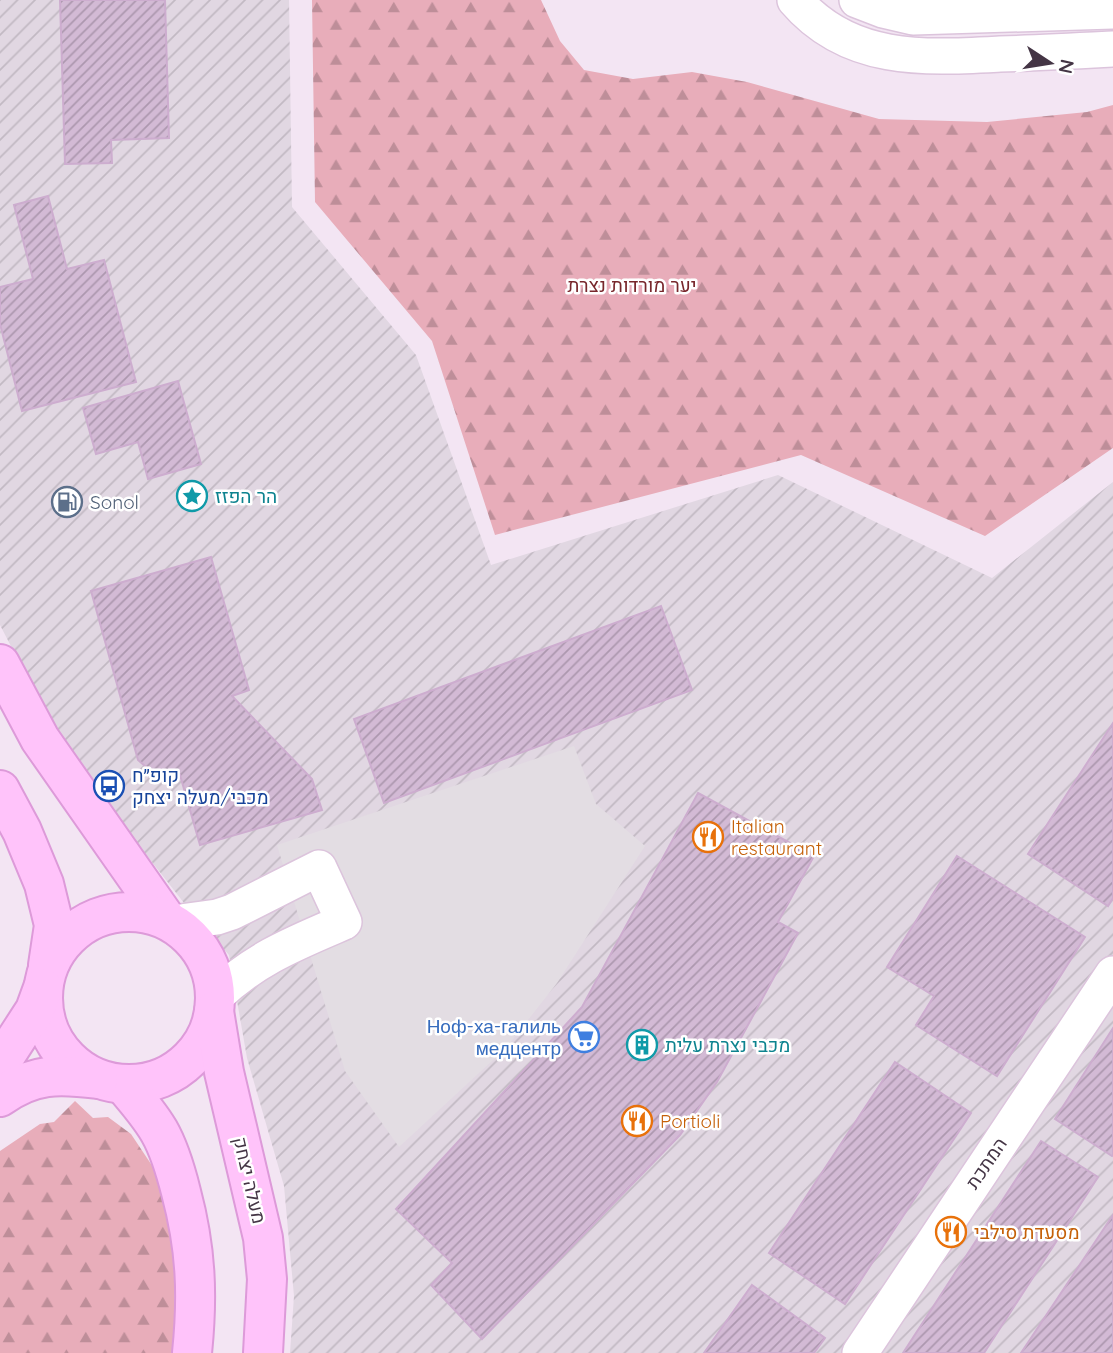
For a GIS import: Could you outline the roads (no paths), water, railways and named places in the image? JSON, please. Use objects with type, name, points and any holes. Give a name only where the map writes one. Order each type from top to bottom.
[{"type":"main road","points":[[0,664],[40,738],[170,921],[191,938],[203,953],[211,971],[215,1003],[204,1039],[187,1062],[162,1078],[141,1084],[62,1075],[35,1078],[0,1097]]},
{"type":"main road","points":[[0,789],[22,831],[44,884],[54,925],[45,979],[44,1014],[55,1044],[73,1064],[111,1082],[145,1110],[161,1134],[176,1171],[194,1248],[196,1270],[192,1353]]},
{"type":"main road","points":[[0,1064],[34,1010],[59,946],[81,925],[99,916],[133,911],[145,912],[170,921]]},
{"type":"main road","name":"מעלה יצחק","points":[[215,1003],[225,1072],[263,1238],[267,1279],[263,1353]]},
{"type":"street","points":[[795,0],[818,23],[843,38],[897,55],[929,58],[1113,49]]},
{"type":"street","points":[[857,0],[913,17],[1113,11]]},
{"type":"street","points":[[170,921],[217,918],[318,868],[344,922],[275,951],[253,965],[215,1003]]},
{"type":"street","name":"המתכת","points":[[860,1353],[1113,974]]},
{"type":"place","name":"הר הפזז","points":[[192,496]]},
{"type":"place","name":"Sonol","points":[[67,502]]},
{"type":"place","name":"קופ״ח מכבי/מעלה יצחק","points":[[109,786]]},
{"type":"place","name":"Italian restaurant","points":[[708,837]]},
{"type":"place","name":"Ноф-ха-галиль медцентр","points":[[584,1037]]},
{"type":"place","name":"מכבי נצרת עלית","points":[[642,1045]]},
{"type":"place","name":"Portioli","points":[[637,1121]]},
{"type":"place","name":"מסעדת סילבי","points":[[951,1232]]},
{"type":"park label","name":"יער מורדות נצרת","points":[[632,285]]}]
